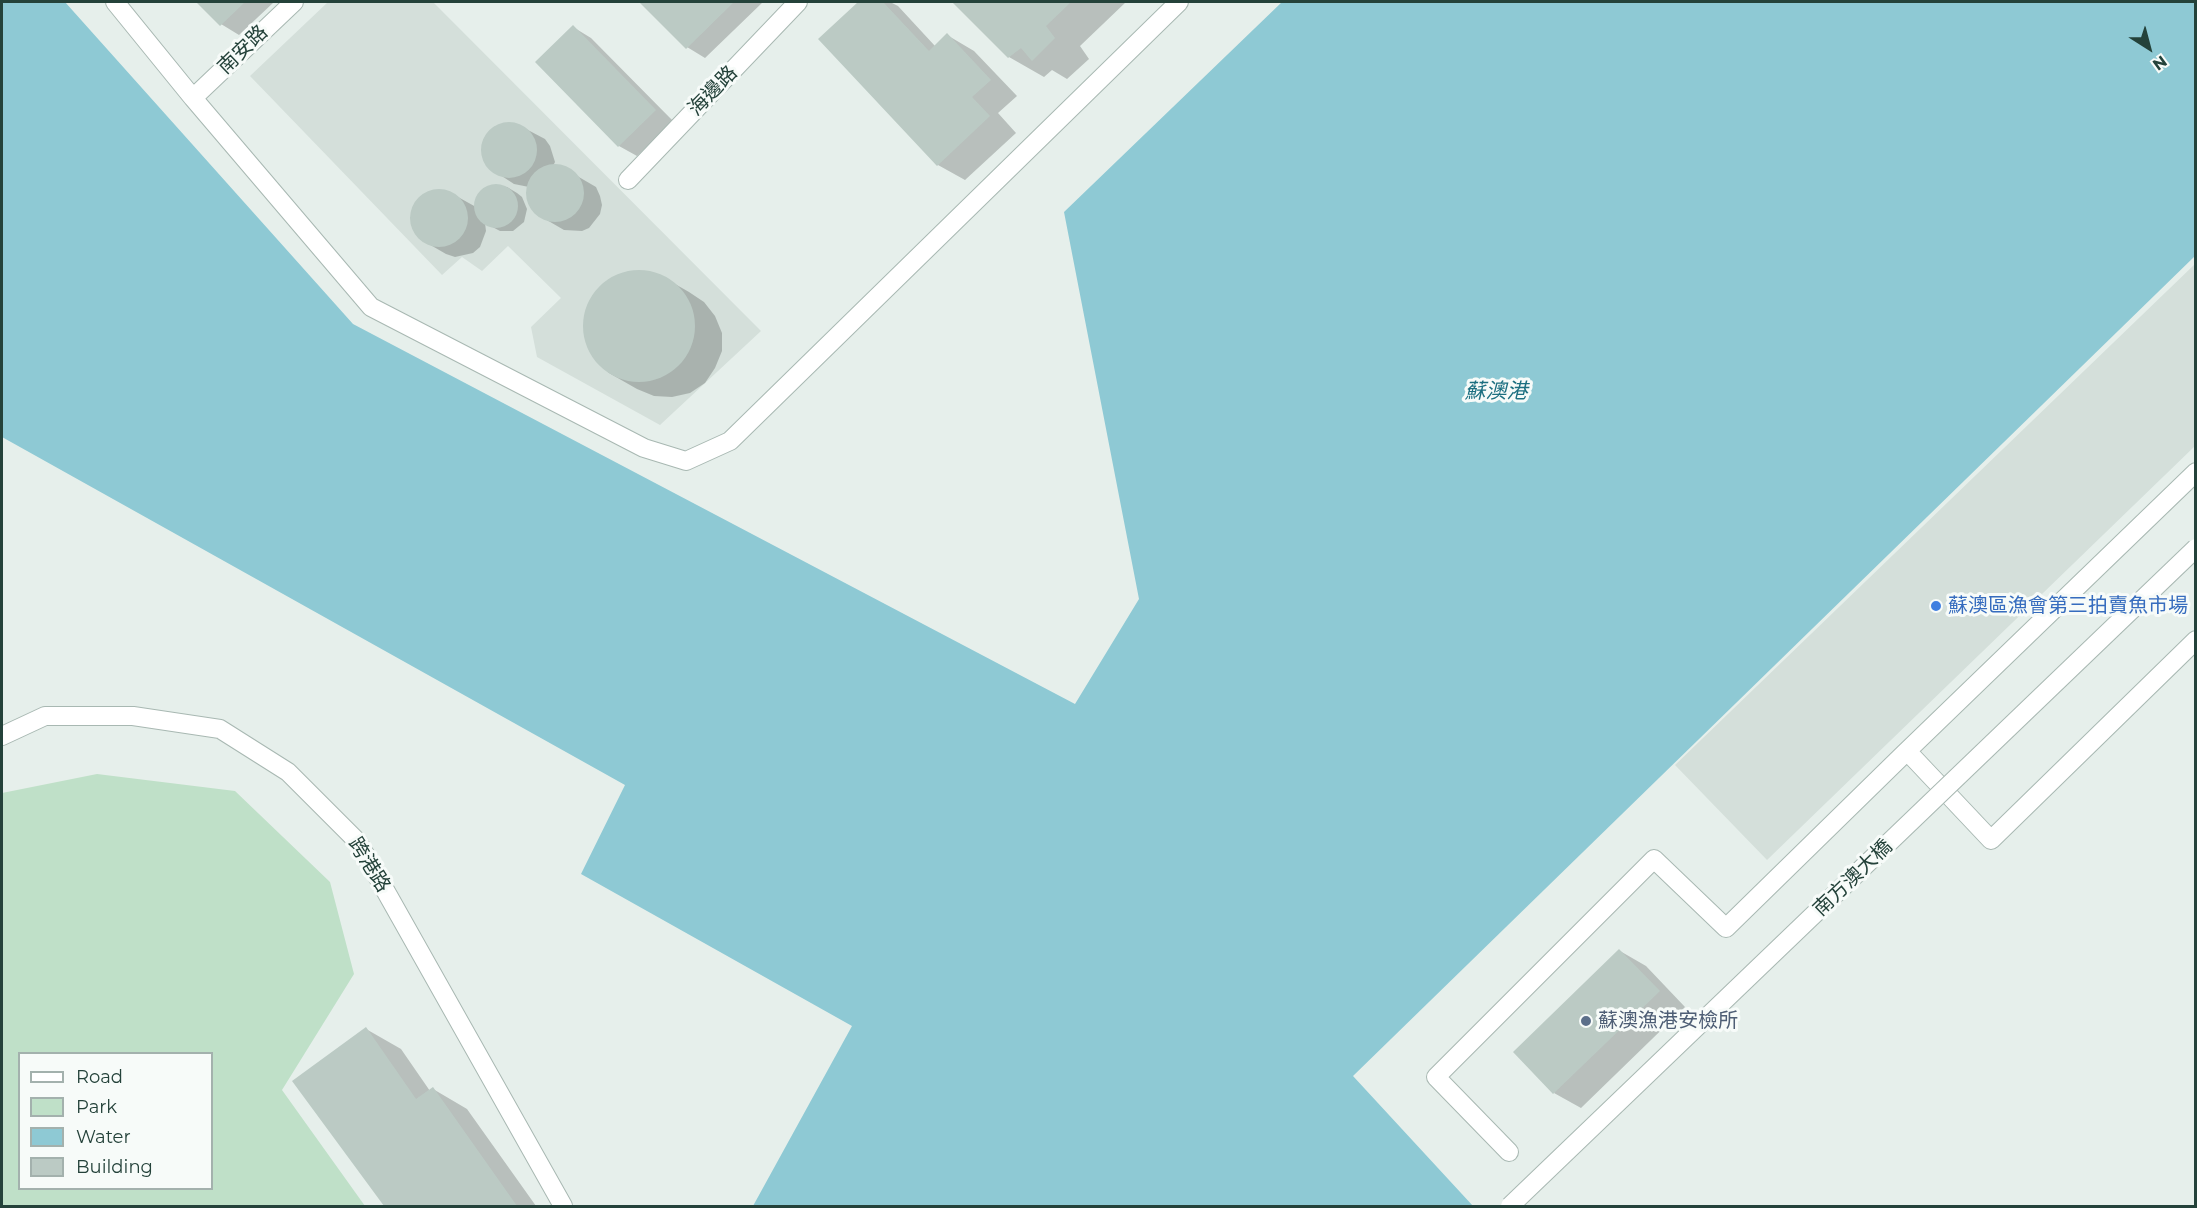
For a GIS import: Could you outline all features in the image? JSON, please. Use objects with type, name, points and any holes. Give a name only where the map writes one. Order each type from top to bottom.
[{"type":"street","points":[[115,2],[193,98],[371,307],[644,448],[686,461],[730,441],[1179,2]]},
{"type":"street","name":"南安路","points":[[193,98],[294,2]]},
{"type":"street","name":"海邊路","points":[[628,180],[798,2]]},
{"type":"street","points":[[1509,1152],[1436,1077],[1654,859],[1726,928],[2196,472]]},
{"type":"street","name":"南方澳大橋","points":[[1510,1206],[2196,548]]},
{"type":"street","points":[[1907,751],[1991,840],[2196,640]]},
{"type":"street","name":"跨港路","points":[[2,736],[45,716],[133,716],[220,729],[288,772],[358,842],[564,1206]]},
{"type":"shaded area","points":[[328,2],[433,2],[761,331],[660,425],[537,357],[531,327],[561,298],[508,246],[482,271],[462,257],[442,275],[250,76]]},
{"type":"shaded area","name":"蘇澳區漁會第三拍賣魚市場","points":[[2195,264],[2195,446],[1767,860],[1675,765]]},
{"type":"green space","points":[[97,774],[235,791],[330,882],[354,974],[282,1090],[365,1206],[2,1206],[2,793]]},
{"type":"water","name":"蘇澳港","points":[[2,2],[65,2],[353,324],[1075,704],[1139,599],[1064,212],[1282,2],[2195,2],[2195,256],[1353,1076],[1473,1206],[753,1206],[852,1026],[581,874],[625,785],[2,437]]},
{"type":"building","points":[[196,2],[245,2],[220,26]]},
{"type":"building","points":[[639,2],[734,2],[686,49]]},
{"type":"building","points":[[858,2],[883,2],[929,51],[947,33],[991,80],[972,97],[990,116],[937,166],[818,39]]},
{"type":"building","points":[[952,2],[1071,2],[1046,26],[1055,38],[1032,61],[1021,48],[1008,58]]},
{"type":"building","points":[[573,25],[656,110],[618,147],[535,62]]},
{"type":"building","points":[[503,122],[515,122],[529,130],[537,144],[535,161],[529,170],[515,178],[503,178],[486,166],[481,156],[481,144],[493,127]]},
{"type":"building","points":[[555,164],[566,166],[579,177],[584,193],[582,204],[571,217],[555,222],[544,220],[531,209],[526,193],[528,182],[539,169]]},
{"type":"building","points":[[496,184],[505,185],[512,190],[517,197],[517,215],[512,222],[505,227],[496,228],[487,227],[480,222],[475,215],[474,206],[475,197],[480,190],[487,185]]},
{"type":"building","points":[[439,189],[450,191],[463,202],[468,218],[466,229],[455,242],[439,247],[428,245],[415,234],[410,218],[412,207],[423,194]]},
{"type":"building","points":[[639,270],[660,274],[679,286],[691,305],[695,326],[691,347],[679,366],[660,378],[639,382],[618,378],[599,366],[587,347],[583,326],[587,305],[599,286],[618,274]]},
{"type":"building","name":"蘇澳漁港安檢所","points":[[1619,949],[1660,991],[1553,1094],[1513,1052]]},
{"type":"building","points":[[366,1027],[416,1099],[433,1087],[517,1206],[384,1206],[292,1081]]},
{"type":"place","name":"蘇澳區漁會第三拍賣魚市場","points":[[1936,606]]},
{"type":"place","name":"蘇澳漁港安檢所","points":[[1586,1021]]}]
